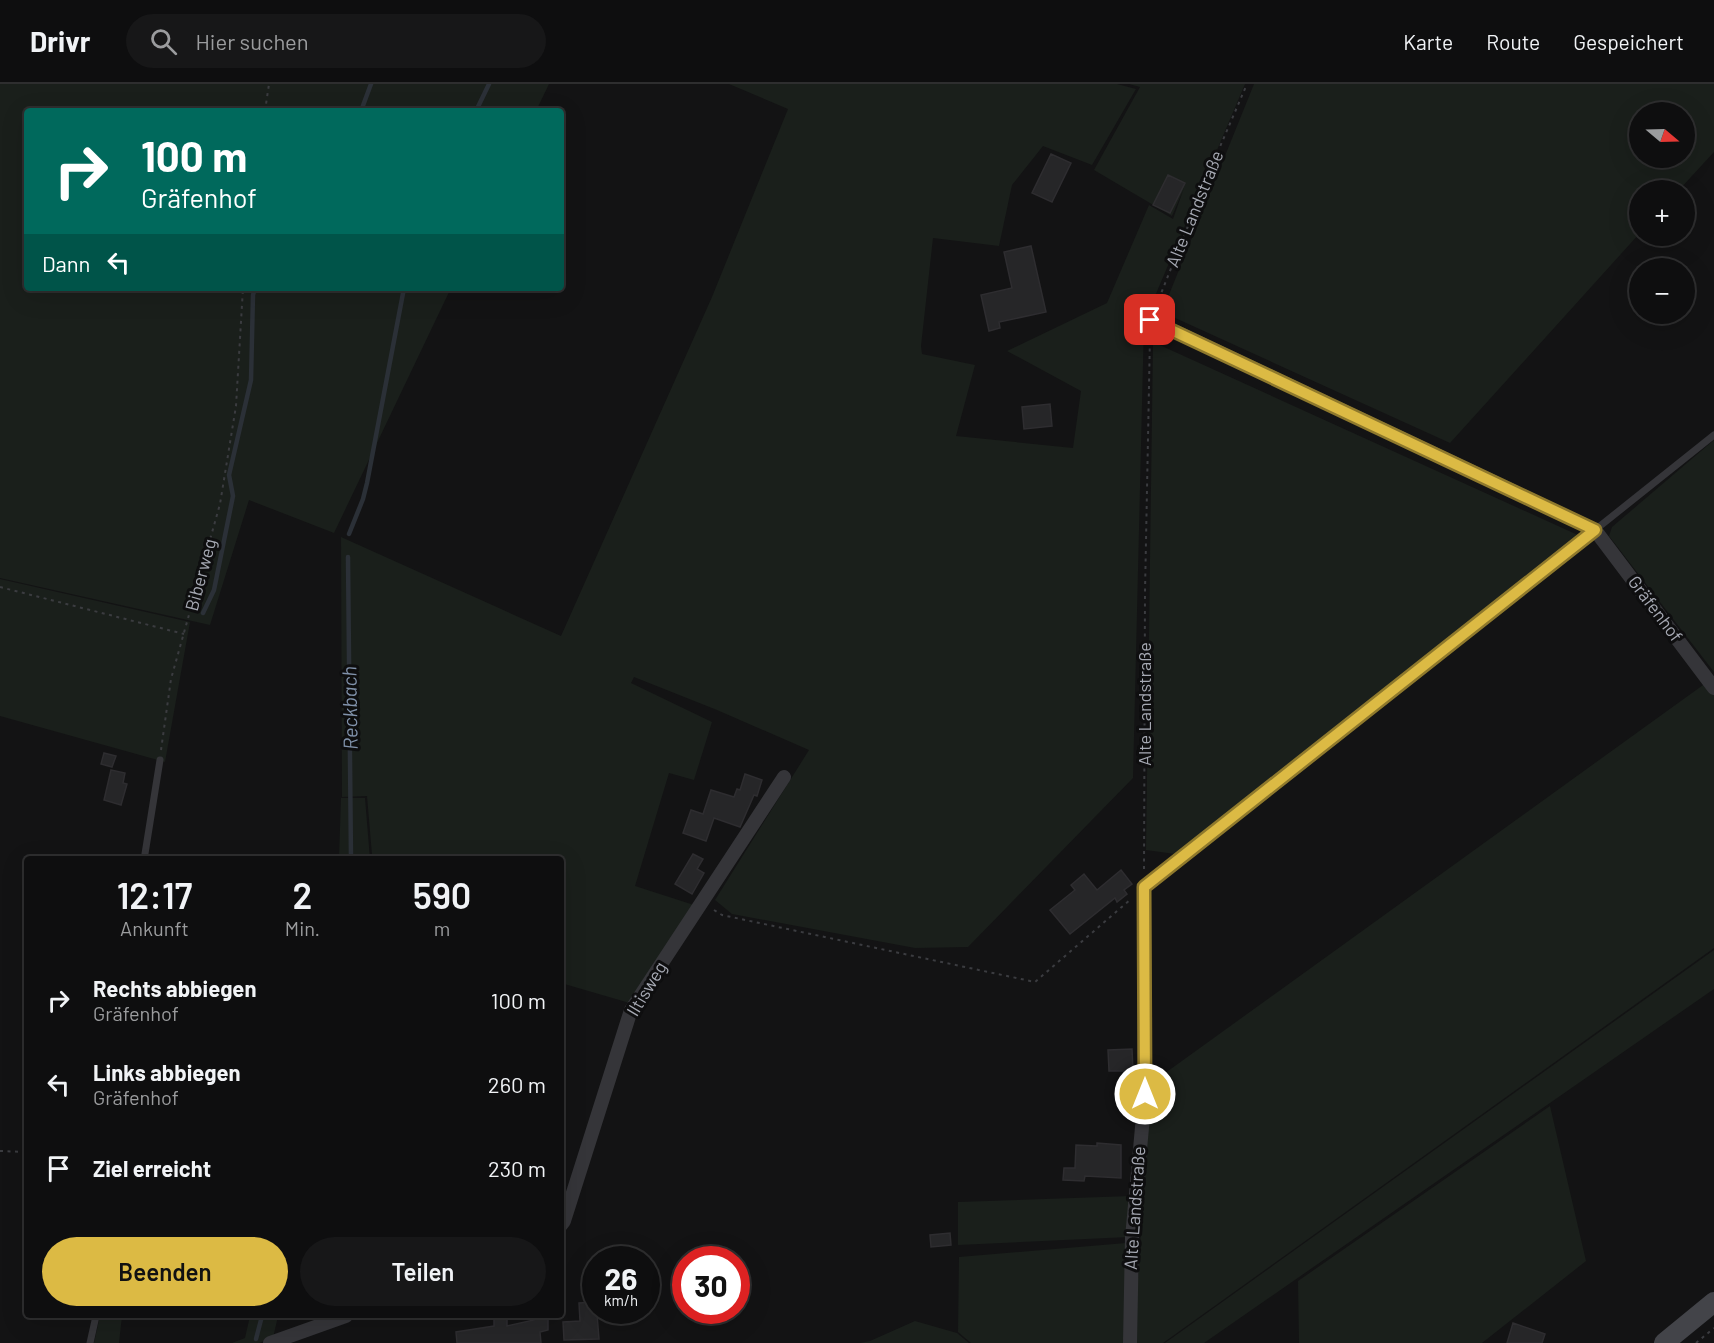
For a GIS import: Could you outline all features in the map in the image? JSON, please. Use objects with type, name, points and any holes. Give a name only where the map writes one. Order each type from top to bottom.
[{"type":"main road","points":[[1664,1343],[1714,1302]]},
{"type":"street","name":"Gräfenhof","points":[[1150,320],[1595,530],[1714,688]]},
{"type":"street","points":[[1144,887],[1595,530]]},
{"type":"street","name":"Iltisweg","points":[[564,1221],[631,1010],[784,777]]},
{"type":"street","name":"Alte Landstraße","points":[[1130,1343],[1131,1238],[1145,1094],[1144,887]]},
{"type":"street","points":[[270,1343],[340,1318]]},
{"type":"lane","points":[[1595,530],[1714,435]]},
{"type":"lane","points":[[145,856],[160,760]]},
{"type":"lane","points":[[90,1343],[96,1318]]},
{"type":"path","points":[[265,108],[269,84]]},
{"type":"path","name":"Alte Landstraße","points":[[1144,887],[1145,592],[1150,320],[1247,84]]},
{"type":"path","name":"Biberweg","points":[[160,760],[171,679],[220,504],[236,406],[243,291]]},
{"type":"path","points":[[0,587],[184,634]]},
{"type":"path","points":[[701,904],[722,915],[1035,982],[1144,887]]},
{"type":"path","points":[[0,1151],[24,1152]]},
{"type":"path","points":[[1696,1343],[1714,1328]]},
{"type":"shaded area","points":[[0,84],[549,84],[537,108],[24,108],[24,291],[450,291],[334,533],[249,500],[210,625],[0,578]]},
{"type":"shaded area","points":[[729,84],[1117,84],[1136,89],[1092,165],[1043,146],[1012,185],[999,246],[933,238],[922,354],[975,365],[956,436],[1073,448],[1081,391],[1007,351],[1107,303],[1149,205],[1173,219],[1184,188],[1172,216],[1094,170],[1140,87],[1129,84],[1245,84],[1144,322],[1133,778],[968,947],[915,948],[732,914],[715,900],[809,750],[634,677],[631,683],[712,722],[694,780],[669,773],[635,886],[697,906],[633,1004],[564,984],[564,856],[372,855],[367,796],[342,797],[341,537],[561,636],[712,297],[788,109]]},
{"type":"shaded area","points":[[1254,84],[1714,84],[1714,152],[1688,180],[1629,180],[1629,245],[1450,443],[1162,312]]},
{"type":"shaded area","points":[[1153,342],[1580,536],[1175,854],[1146,850]]},
{"type":"shaded area","points":[[1714,440],[1714,672],[1609,536],[1612,527]]},
{"type":"shaded area","points":[[0,579],[190,622],[165,762],[0,716]]},
{"type":"shaded area","points":[[1710,680],[1714,686],[1714,948],[1163,1343],[1134,1343],[1150,1084]]},
{"type":"shaded area","points":[[341,798],[365,798],[370,856],[339,856]]},
{"type":"shaded area","points":[[1714,950],[1714,989],[1204,1343],[1165,1343]]},
{"type":"shaded area","points":[[1550,1106],[1586,1261],[1482,1343],[1299,1343],[1298,1281]]},
{"type":"shaded area","points":[[1131,1196],[1129,1237],[958,1245],[958,1202]]},
{"type":"shaded area","points":[[1126,1243],[1127,1343],[971,1343],[958,1332],[959,1257]]},
{"type":"shaded area","points":[[100,1318],[122,1318],[119,1343],[94,1343]]},
{"type":"shaded area","points":[[250,1318],[278,1318],[273,1338],[259,1343],[232,1343],[245,1338]]},
{"type":"shaded area","points":[[915,1321],[957,1333],[969,1343],[860,1343],[870,1341]]},
{"type":"building","points":[[1051,154],[1071,163],[1052,202],[1032,193]]},
{"type":"building","points":[[1168,175],[1185,183],[1170,213],[1153,205]]},
{"type":"building","points":[[1031,246],[1046,312],[999,322],[1000,328],[989,331],[981,295],[1012,288],[1004,252]]},
{"type":"building","points":[[1050,404],[1052,426],[1024,429],[1022,407]]},
{"type":"building","points":[[104,753],[116,756],[112,767],[101,764]]},
{"type":"building","points":[[111,770],[125,773],[123,783],[127,784],[121,805],[104,800]]},
{"type":"building","points":[[745,774],[762,780],[757,796],[754,795],[740,827],[714,818],[706,841],[683,833],[691,810],[703,814],[711,790],[734,797],[737,789],[740,790]]},
{"type":"building","points":[[693,854],[703,859],[697,869],[704,873],[692,894],[675,884]]},
{"type":"building","points":[[1121,870],[1132,884],[1124,890],[1127,894],[1117,902],[1115,898],[1070,934],[1050,910],[1075,890],[1071,885],[1084,874],[1097,890]]},
{"type":"building","points":[[1132,1049],[1133,1071],[1109,1071],[1108,1050]]},
{"type":"building","points":[[1097,1143],[1121,1145],[1121,1178],[1085,1176],[1084,1181],[1063,1180],[1064,1168],[1075,1168],[1076,1145],[1097,1146]]},
{"type":"building","points":[[950,1233],[951,1245],[931,1247],[930,1235]]},
{"type":"building","points":[[579,1303],[582,1303],[582,1324],[598,1324],[599,1339],[564,1340],[563,1322],[580,1321]]},
{"type":"building","points":[[494,1318],[507,1318],[507,1326],[534,1320],[534,1318],[548,1318],[548,1330],[540,1332],[541,1343],[457,1343],[456,1332],[494,1326]]},
{"type":"building","points":[[1513,1323],[1545,1334],[1542,1343],[1507,1343]]},
{"type":"waterway","points":[[362,108],[371,84]]},
{"type":"waterway","name":"Reckbach","points":[[477,108],[489,84]]},
{"type":"waterway","points":[[203,613],[214,590],[233,496],[229,475],[251,380],[254,291]]},
{"type":"waterway","name":"Reckbach","points":[[349,534],[367,483],[403,291]]},
{"type":"waterway","name":"Reckbach","points":[[348,557],[351,856]]},
{"type":"waterway","name":"Reckbach","points":[[256,1339],[261,1318]]},
{"type":"route","points":[[1145,1094],[1144,887],[1595,530],[1150,320]]}]
